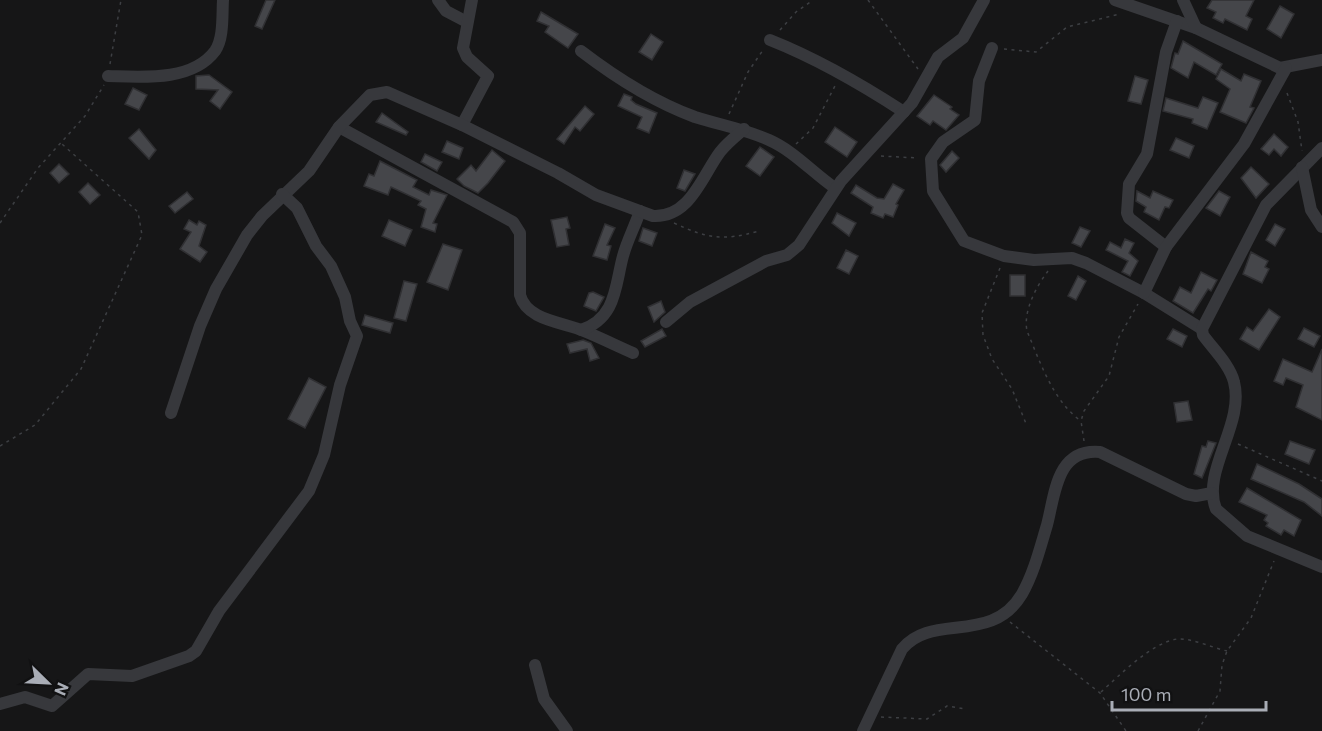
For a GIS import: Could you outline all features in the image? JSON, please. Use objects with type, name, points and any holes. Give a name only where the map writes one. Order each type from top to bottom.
[{"type":"street","points":[[108,76],[177,73],[202,63],[216,50],[222,28],[223,0]]},
{"type":"street","points":[[438,0],[446,11],[467,22]]},
{"type":"street","points":[[462,124],[488,76],[467,57],[463,48],[472,0]]},
{"type":"street","points":[[666,322],[690,302],[766,261],[793,251],[815,224],[836,188],[904,112],[938,57],[963,39],[984,0]]},
{"type":"street","points":[[1115,0],[1196,28],[1274,66],[1286,68],[1322,60]]},
{"type":"street","points":[[1183,0],[1196,28]]},
{"type":"street","points":[[1166,247],[1132,222],[1126,213],[1129,184],[1147,154],[1151,140],[1166,52],[1177,21]]},
{"type":"street","points":[[770,40],[805,54],[842,73],[904,112]]},
{"type":"street","points":[[992,48],[979,81],[975,120],[943,142],[931,159],[933,191],[964,240],[1004,256],[1034,260],[1071,258],[1086,263],[1144,293],[1202,329]]},
{"type":"street","points":[[581,51],[647,95],[695,116],[744,129],[788,150],[808,170],[836,188]]},
{"type":"street","points":[[1144,293],[1166,247],[1244,144],[1286,68]]},
{"type":"street","points":[[171,413],[185,364],[216,289],[255,224],[282,194],[309,171],[339,127],[360,103],[380,91],[462,124],[596,195],[660,217],[688,201],[720,152],[744,129]]},
{"type":"street","points":[[339,127],[513,222],[520,233],[520,295],[523,304],[553,322],[581,330],[633,353]]},
{"type":"street","points":[[1322,148],[1274,195],[1260,215],[1202,329],[1203,335],[1234,381],[1234,403],[1227,440],[1212,493],[1214,507],[1247,536],[1322,567]]},
{"type":"street","points":[[1302,167],[1311,210],[1322,227]]},
{"type":"street","points":[[0,704],[24,697],[52,706],[88,674],[132,676],[192,655],[219,610],[309,491],[324,455],[340,385],[357,336],[345,297],[331,266],[316,246],[297,208],[282,194]]},
{"type":"street","points":[[581,330],[594,324],[609,306],[619,284],[624,254],[640,212]]},
{"type":"street","points":[[862,731],[871,717],[902,649],[912,639],[984,623],[1002,616],[1015,605],[1033,570],[1061,472],[1074,458],[1087,453],[1107,454],[1190,496],[1212,493]]},
{"type":"street","points":[[535,665],[544,699],[567,731]]},
{"type":"path","points":[[0,223],[38,168],[85,116],[108,76],[121,0]]},
{"type":"path","points":[[725,124],[748,72],[770,40],[796,12],[813,0]]},
{"type":"path","points":[[868,0],[912,58],[924,80]]},
{"type":"path","points":[[992,48],[1036,52],[1067,27],[1138,9]]},
{"type":"path","points":[[788,150],[813,128],[842,73]]},
{"type":"path","points":[[1280,81],[1298,122],[1302,140],[1302,167]]},
{"type":"path","points":[[0,446],[35,425],[81,369],[142,235],[142,223],[138,212],[62,144]]},
{"type":"path","points":[[866,153],[931,159]]},
{"type":"path","points":[[660,217],[692,231],[718,238],[731,239],[759,231]]},
{"type":"path","points":[[1004,256],[996,283],[982,313],[983,335],[992,359],[1012,389],[1027,426]]},
{"type":"path","points":[[1058,258],[1038,286],[1025,322],[1039,358],[1058,396],[1068,412],[1081,421]]},
{"type":"path","points":[[1087,453],[1081,421],[1084,411],[1109,376],[1119,337],[1144,293]]},
{"type":"path","points":[[1227,440],[1322,481]]},
{"type":"path","points":[[1198,731],[1220,691],[1222,665],[1227,651],[1251,618],[1279,549]]},
{"type":"path","points":[[1002,616],[1100,693],[1126,731]]},
{"type":"path","points":[[1100,693],[1137,660],[1163,644],[1178,639],[1227,651]]},
{"type":"path","points":[[871,717],[927,719],[947,706],[966,709]]},
{"type":"building","points":[[266,0],[275,0],[262,29],[255,26]]},
{"type":"building","points":[[1212,0],[1254,0],[1246,16],[1252,19],[1247,30],[1225,19],[1223,23],[1213,18],[1216,12],[1207,8]]},
{"type":"building","points":[[1280,6],[1294,14],[1281,38],[1267,29]]},
{"type":"building","points":[[541,12],[578,34],[568,48],[545,32],[549,26],[537,21]]},
{"type":"building","points":[[651,34],[663,42],[652,60],[639,52]]},
{"type":"building","points":[[1183,41],[1222,64],[1216,75],[1194,62],[1188,78],[1171,68],[1175,53],[1178,54]]},
{"type":"building","points":[[1221,69],[1241,81],[1244,74],[1261,81],[1250,107],[1254,108],[1246,123],[1220,112],[1230,89],[1216,79]]},
{"type":"building","points":[[209,75],[232,92],[220,109],[210,101],[218,90],[196,89],[196,76]]},
{"type":"building","points":[[1135,76],[1148,80],[1141,104],[1128,101]]},
{"type":"building","points":[[133,88],[147,95],[139,110],[125,104]]},
{"type":"building","points":[[624,94],[632,97],[631,100],[636,104],[657,113],[649,133],[637,128],[642,117],[618,106]]},
{"type":"building","points":[[934,95],[952,107],[950,109],[959,115],[946,130],[933,121],[930,125],[917,116]]},
{"type":"building","points":[[1203,97],[1218,103],[1207,129],[1192,123],[1193,119],[1163,111],[1166,98],[1198,108]]},
{"type":"building","points":[[585,106],[594,114],[580,131],[575,127],[564,144],[557,139]]},
{"type":"building","points":[[382,113],[408,132],[406,135],[376,122]]},
{"type":"building","points":[[835,127],[857,142],[847,157],[825,142]]},
{"type":"building","points":[[139,129],[156,150],[149,159],[129,138]]},
{"type":"building","points":[[1274,134],[1288,147],[1281,156],[1274,149],[1269,155],[1261,149]]},
{"type":"building","points":[[1176,138],[1194,146],[1189,158],[1170,150]]},
{"type":"building","points":[[447,141],[463,148],[459,159],[442,152]]},
{"type":"building","points":[[760,147],[774,157],[760,176],[746,166]]},
{"type":"building","points":[[492,150],[505,161],[488,183],[478,193],[464,186],[457,179],[471,165],[476,171]]},
{"type":"building","points":[[952,151],[959,158],[946,172],[940,165]]},
{"type":"building","points":[[425,154],[442,162],[437,171],[421,162]]},
{"type":"building","points":[[380,161],[417,180],[413,187],[429,195],[431,190],[447,195],[433,223],[437,224],[435,232],[421,227],[426,209],[418,205],[421,201],[391,187],[388,195],[364,186],[369,174],[374,176]]},
{"type":"building","points":[[59,164],[69,174],[59,183],[50,173]]},
{"type":"building","points":[[1251,167],[1269,184],[1256,198],[1241,178]]},
{"type":"building","points":[[684,170],[695,174],[685,191],[677,188]]},
{"type":"building","points":[[88,183],[100,195],[90,204],[79,192]]},
{"type":"building","points":[[893,184],[904,190],[896,204],[898,205],[893,217],[885,214],[883,218],[871,213],[873,207],[851,193],[856,185],[877,198],[884,199]]},
{"type":"building","points":[[1137,191],[1150,198],[1153,191],[1173,200],[1169,208],[1165,207],[1159,220],[1144,212],[1146,207],[1136,201]]},
{"type":"building","points":[[1219,191],[1230,197],[1220,216],[1206,208]]},
{"type":"building","points":[[187,192],[193,199],[175,213],[169,206]]},
{"type":"building","points":[[837,213],[856,223],[849,236],[832,223]]},
{"type":"building","points":[[567,217],[570,228],[566,229],[569,245],[557,247],[551,220]]},
{"type":"building","points":[[189,220],[197,225],[199,221],[206,225],[199,246],[207,252],[200,262],[180,249],[191,232],[184,229]]},
{"type":"building","points":[[389,220],[412,230],[405,246],[382,236]]},
{"type":"building","points":[[605,224],[615,228],[607,245],[611,246],[607,260],[593,256]]},
{"type":"building","points":[[1275,224],[1285,229],[1275,246],[1266,240]]},
{"type":"building","points":[[1080,227],[1090,231],[1081,247],[1072,243]]},
{"type":"building","points":[[643,228],[657,233],[652,246],[639,241]]},
{"type":"building","points":[[1125,239],[1134,243],[1129,253],[1138,261],[1130,276],[1122,272],[1128,261],[1106,250],[1110,242],[1121,248]]},
{"type":"building","points":[[443,244],[462,250],[448,290],[427,282]]},
{"type":"building","points":[[846,250],[858,256],[849,274],[837,268]]},
{"type":"building","points":[[1251,252],[1268,261],[1265,267],[1269,269],[1262,283],[1243,274]]},
{"type":"building","points":[[1201,272],[1217,280],[1211,291],[1208,289],[1193,313],[1173,301],[1180,287],[1191,293]]},
{"type":"building","points":[[1010,275],[1025,275],[1025,296],[1010,296]]},
{"type":"building","points":[[1078,276],[1086,281],[1076,300],[1068,296]]},
{"type":"building","points":[[404,281],[417,284],[406,321],[394,318]]},
{"type":"building","points":[[593,292],[604,297],[596,311],[584,306],[589,293]]},
{"type":"building","points":[[661,301],[665,312],[654,322],[648,307]]},
{"type":"building","points":[[1269,309],[1280,317],[1259,350],[1240,339],[1247,327],[1253,331]]},
{"type":"building","points":[[365,315],[393,323],[390,333],[362,325]]},
{"type":"building","points":[[1304,328],[1320,336],[1314,347],[1298,339]]},
{"type":"building","points":[[662,329],[666,336],[645,347],[641,341]]},
{"type":"building","points":[[1173,329],[1187,336],[1182,347],[1167,339]]},
{"type":"building","points":[[583,340],[591,343],[599,358],[590,361],[587,349],[570,353],[567,344]]},
{"type":"building","points":[[1322,349],[1322,420],[1296,407],[1303,385],[1286,378],[1283,385],[1274,381],[1283,359],[1312,372]]},
{"type":"building","points":[[309,378],[326,387],[305,428],[288,419]]},
{"type":"building","points":[[1188,401],[1192,420],[1177,422],[1174,403]]},
{"type":"building","points":[[1208,441],[1216,443],[1202,478],[1194,474],[1202,446],[1206,447]]},
{"type":"building","points":[[1290,441],[1315,450],[1309,464],[1285,454]]},
{"type":"building","points":[[1257,464],[1299,484],[1322,499],[1322,516],[1304,502],[1251,479]]},
{"type":"building","points":[[1247,488],[1301,520],[1294,536],[1284,530],[1281,535],[1266,526],[1268,523],[1264,520],[1267,515],[1239,502]]}]
